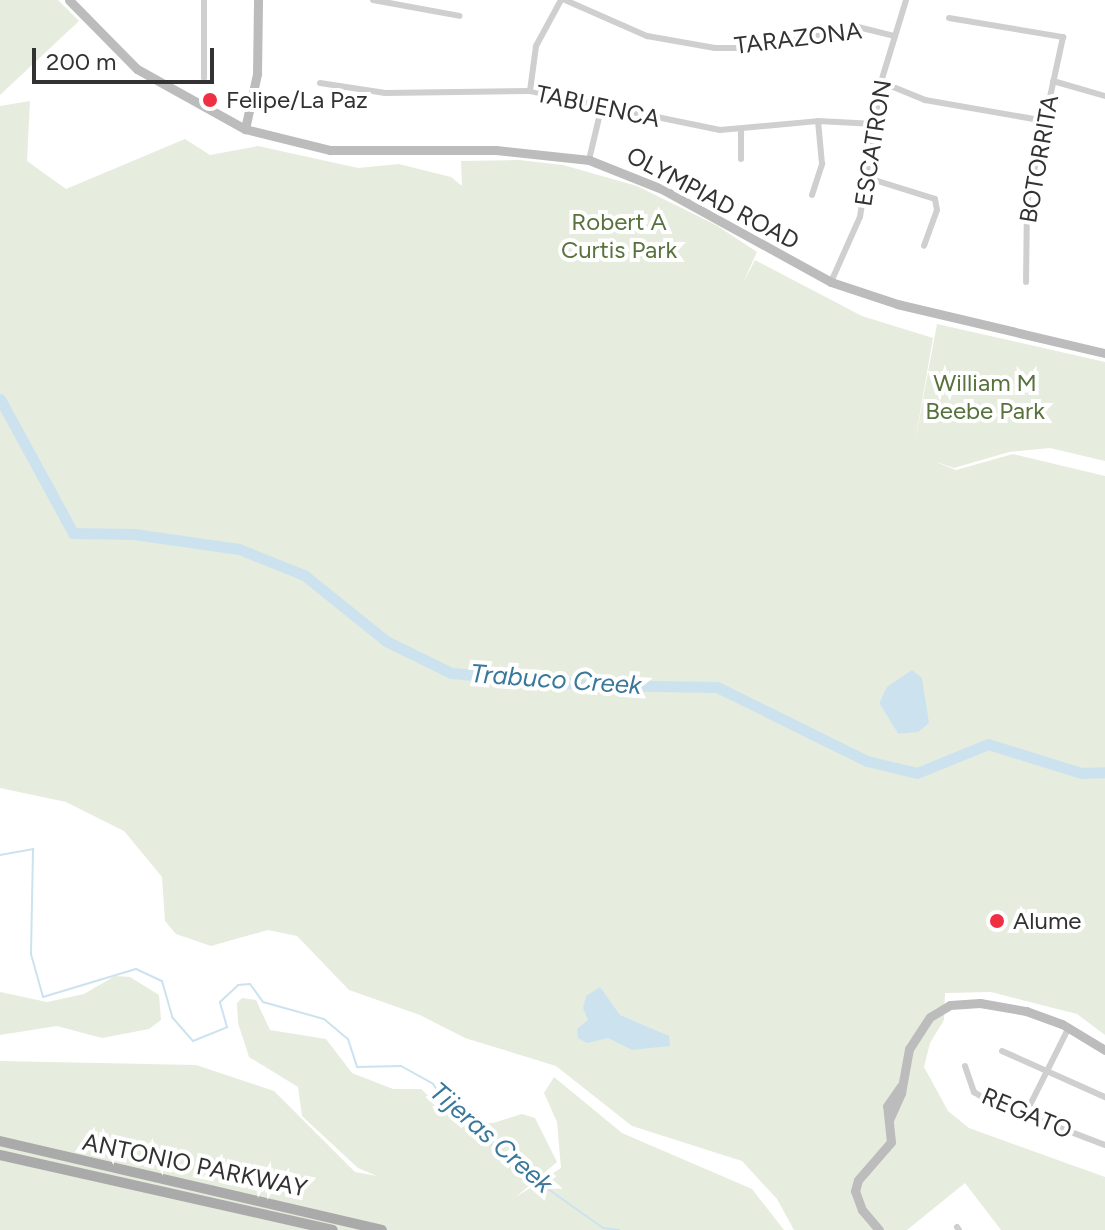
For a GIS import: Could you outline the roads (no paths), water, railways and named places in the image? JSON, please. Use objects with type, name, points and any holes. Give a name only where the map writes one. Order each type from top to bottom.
[{"type":"main road","name":"OLYMPIAD ROAD","points":[[69,0],[137,69],[245,129],[341,151],[496,150],[589,160],[662,189],[831,282],[897,304],[1105,353]]},
{"type":"main road","points":[[245,129],[257,74],[258,0]]},
{"type":"main road","points":[[879,1230],[862,1210],[855,1191],[858,1180],[891,1142],[889,1120],[920,1029],[950,1005],[1020,1009],[1065,1027],[1105,1050]]},
{"type":"main road","name":"ANTONIO PARKWAY","points":[[0,1141],[324,1212],[382,1230]]},
{"type":"main road","name":"ANTONIO PARKWAY","points":[[0,1155],[333,1230]]},
{"type":"street","points":[[204,0],[204,78]]},
{"type":"street","points":[[373,0],[398,2],[460,16]]},
{"type":"street","points":[[530,91],[536,46],[563,0]]},
{"type":"street","name":"TARAZONA","points":[[563,0],[647,36],[715,48],[760,48],[858,27],[895,36]]},
{"type":"street","name":"ESCATRON","points":[[831,282],[860,217],[881,82],[906,0]]},
{"type":"street","name":"BOTORRITA","points":[[949,18],[1063,37],[1027,203],[1026,282]]},
{"type":"street","points":[[1053,81],[1105,95]]},
{"type":"street","points":[[881,82],[925,100],[1045,121]]},
{"type":"street","name":"TABUENCA","points":[[320,83],[385,93],[530,91],[702,128],[741,130],[818,121],[875,124]]},
{"type":"street","points":[[589,160],[602,105]]},
{"type":"street","points":[[812,195],[822,164],[818,121]]},
{"type":"street","points":[[741,130],[741,159]]},
{"type":"street","points":[[868,178],[935,199],[937,210],[924,246]]},
{"type":"street","points":[[1025,1115],[1065,1027]]},
{"type":"street","points":[[1002,1051],[1105,1097]]},
{"type":"street","name":"REGATO","points":[[965,1066],[974,1092],[1105,1145]]},
{"type":"water","points":[[912,670],[922,678],[929,723],[918,732],[898,734],[879,703],[887,687]]},
{"type":"water","points":[[600,987],[620,1015],[669,1036],[670,1046],[632,1050],[608,1038],[587,1043],[578,1038],[577,1029],[588,1020],[583,1008],[586,996]]},
{"type":"waterway","name":"Trabuco Creek","points":[[0,399],[73,533],[134,534],[239,549],[304,575],[386,641],[451,673],[591,685],[717,687],[867,761],[917,773],[988,744],[1081,773],[1105,772]]},
{"type":"waterway","name":"Tijeras Creek","points":[[0,855],[33,849],[31,954],[43,997],[136,969],[162,981],[172,1017],[193,1041],[227,1027],[220,1002],[238,985],[250,984],[263,1002],[324,1019],[348,1039],[357,1067],[401,1066],[433,1084],[452,1111],[524,1172],[603,1228],[619,1230]]},
{"type":"place","name":"Felipe/La Paz","points":[[210,100]]},
{"type":"place","name":"Alume","points":[[997,921]]},
{"type":"park label","name":"Robert A Curtis Park","points":[[619,236]]},
{"type":"park label","name":"William M Beebe Park","points":[[985,397]]}]
